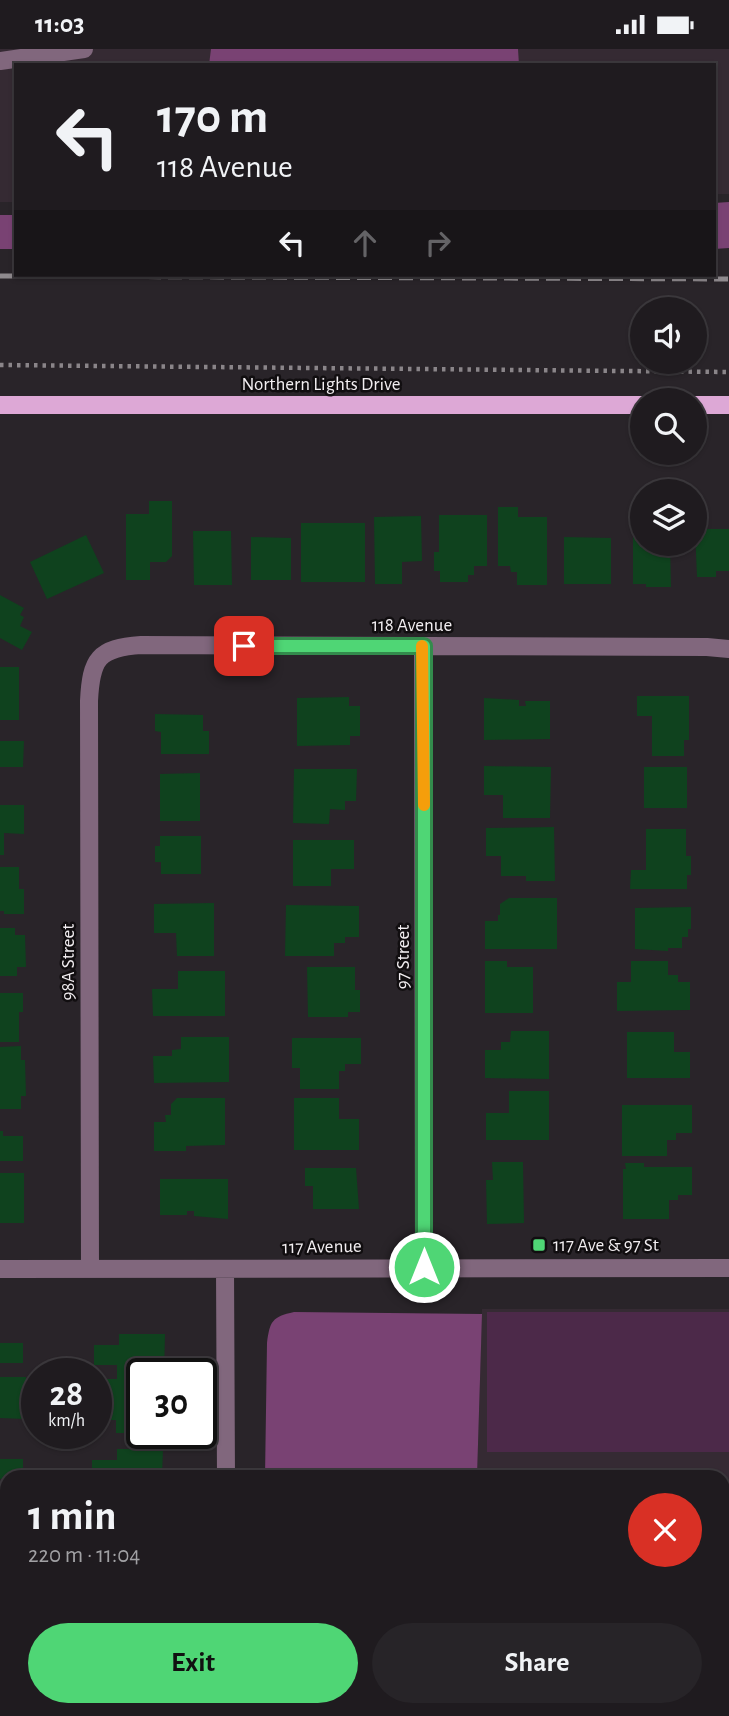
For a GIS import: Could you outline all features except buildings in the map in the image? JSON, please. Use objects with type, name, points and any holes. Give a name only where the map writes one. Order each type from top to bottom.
[{"type":"main road","name":"Northern Lights Drive","points":[[0,405],[630,405]]},
{"type":"main road","points":[[707,405],[729,405]]},
{"type":"street","points":[[0,61],[84,49]]},
{"type":"street","name":"118 Avenue","points":[[99,658],[117,647],[141,645],[729,649]]},
{"type":"street","name":"97 Street","points":[[424,646],[424,1267]]},
{"type":"street","name":"98A Street","points":[[90,1269],[89,701],[90,676],[99,658]]},
{"type":"street","name":"117 Avenue","points":[[0,1269],[729,1268]]},
{"type":"street","points":[[225,1269],[226,1470]]},
{"type":"path","points":[[0,365],[729,372]]},
{"type":"shaded area","points":[[0,49],[729,49],[729,194],[716,194],[716,63],[14,63],[14,202],[0,202]]},
{"type":"shaded area","points":[[211,49],[518,49],[519,63],[209,63]]},
{"type":"shaded area","points":[[729,202],[729,248],[716,249],[716,203]]},
{"type":"shaded area","points":[[0,215],[14,215],[14,249],[0,249]]},
{"type":"shaded area","points":[[482,1309],[729,1309],[729,1470],[477,1470]]},
{"type":"shaded area","points":[[294,1312],[482,1314],[477,1470],[265,1470],[267,1343],[273,1321]]},
{"type":"shaded area","points":[[487,1312],[729,1312],[729,1452],[487,1452]]},
{"type":"railway","points":[[0,276],[14,276]]},
{"type":"railway","points":[[243,277],[729,279]]},
{"type":"slow traffic","points":[[422,646],[424,805]]},
{"type":"place","name":"117 Ave & 97 St","points":[[539,1245]]},
{"type":"route","points":[[244,646],[424,646],[424,1267]]}]
